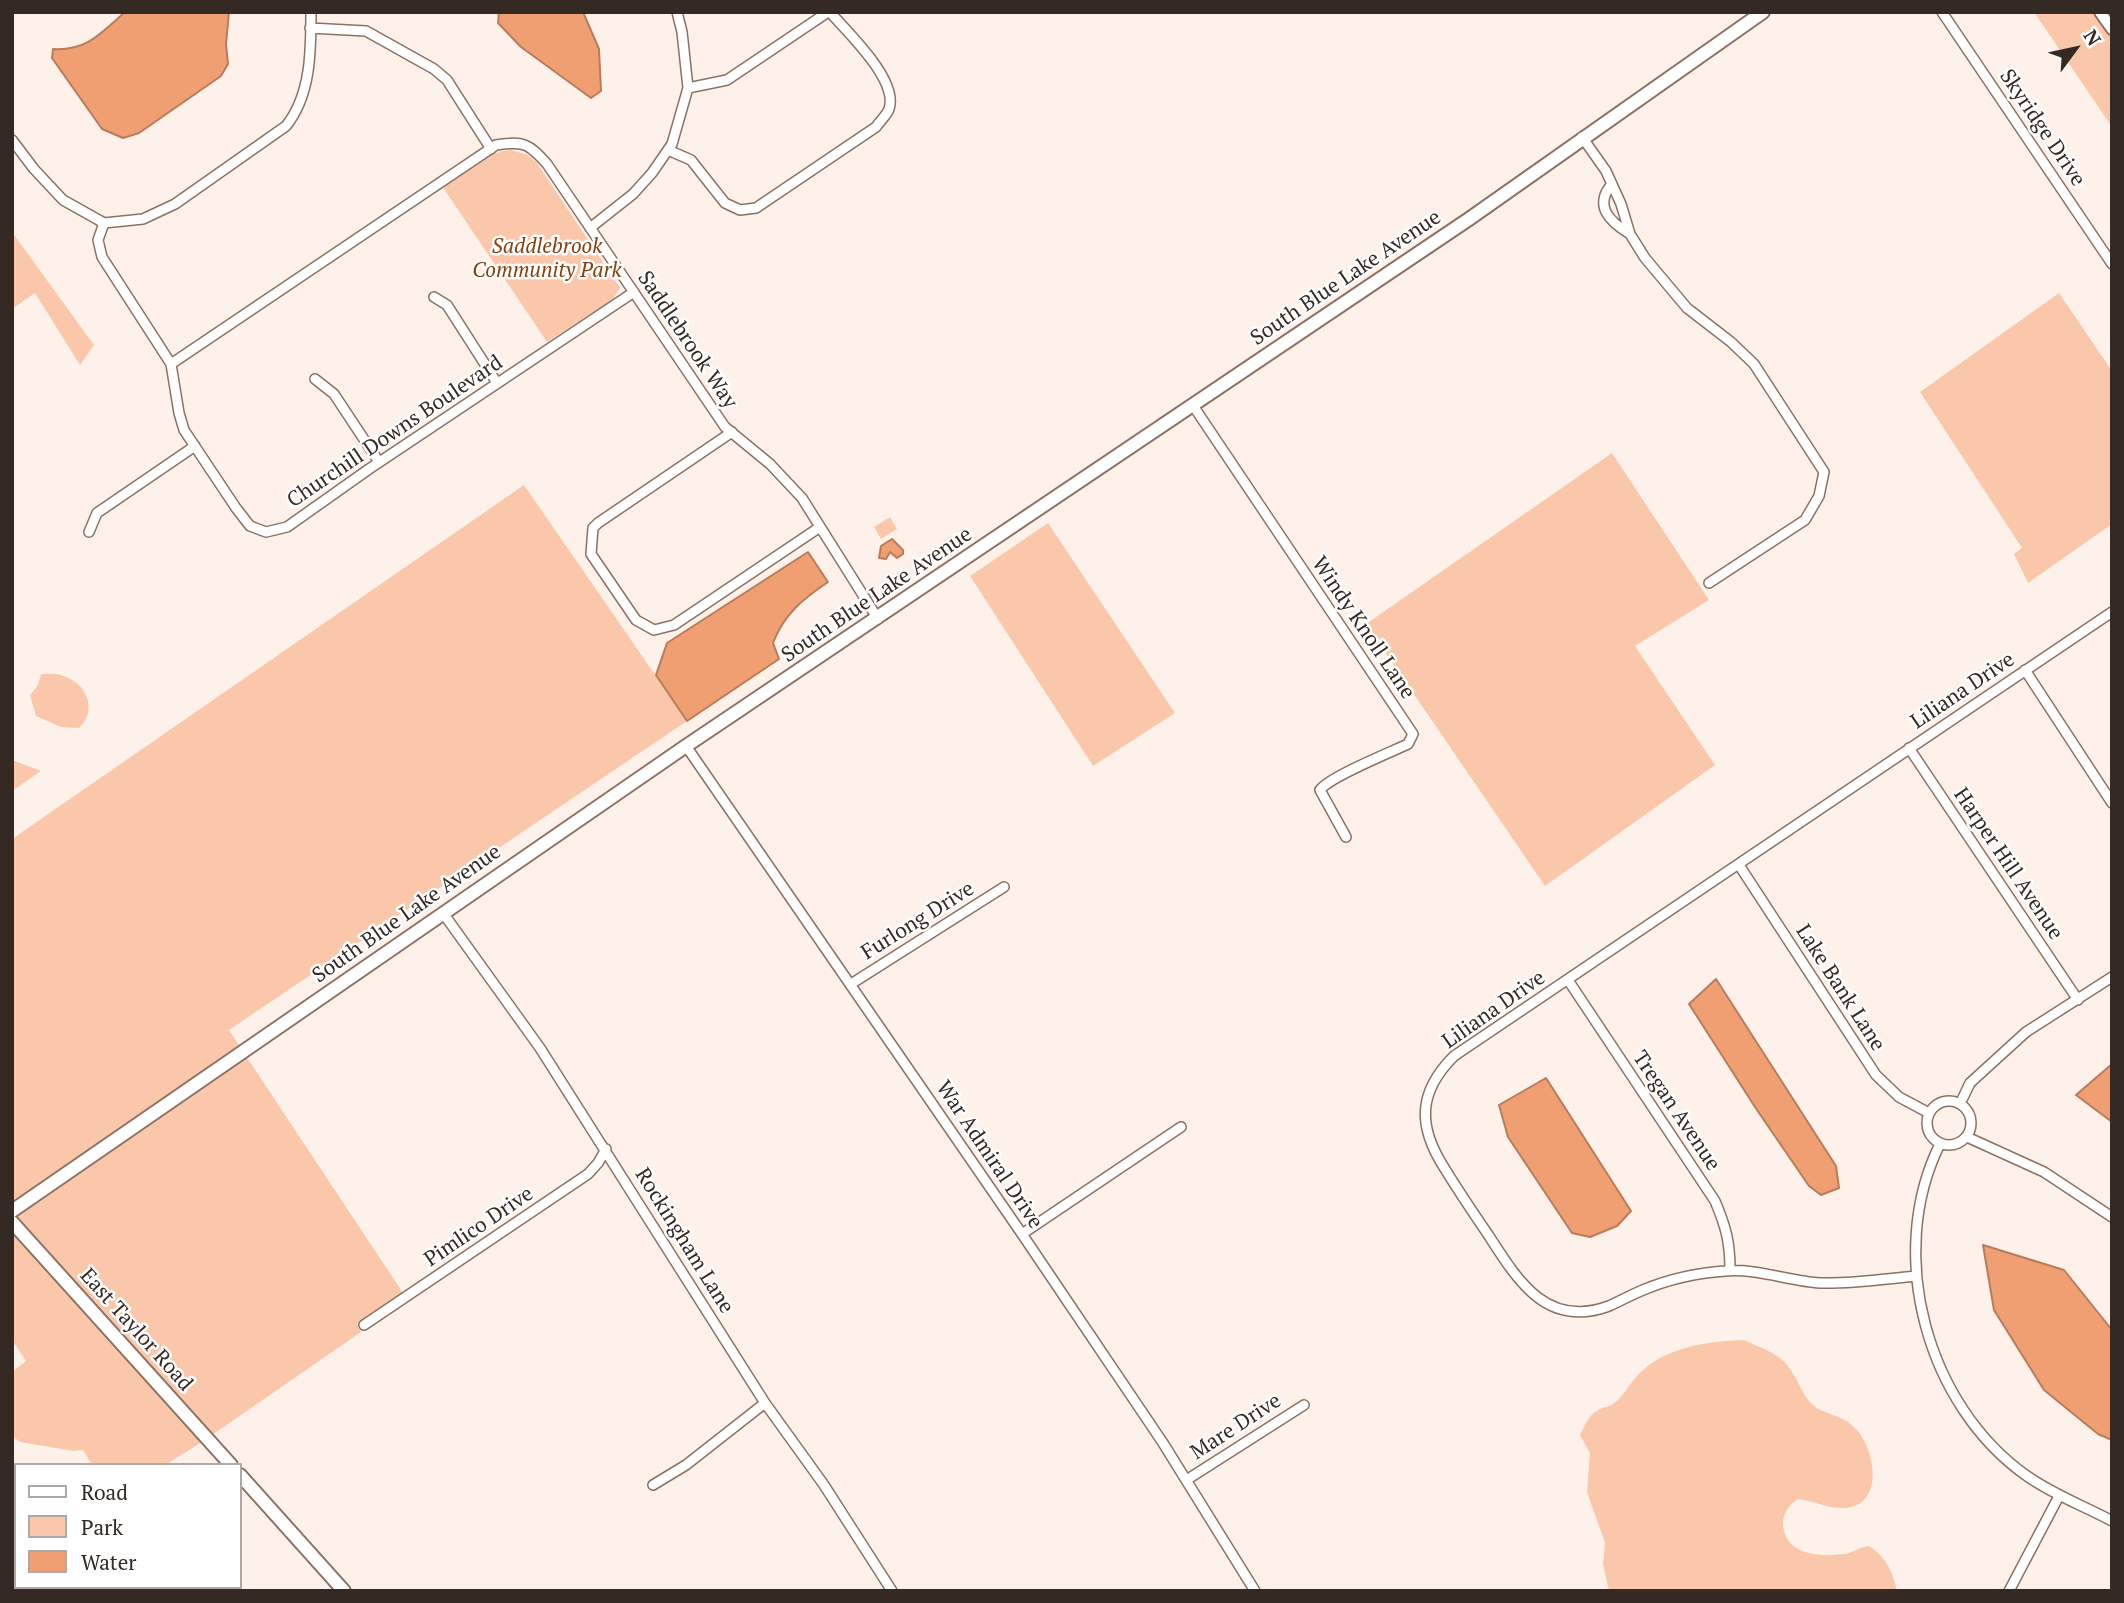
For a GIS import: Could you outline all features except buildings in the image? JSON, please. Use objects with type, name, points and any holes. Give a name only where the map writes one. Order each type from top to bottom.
[{"type":"main road","name":"South Blue Lake Avenue","points":[[12,1211],[685,746],[878,619],[1469,219],[1763,12]]},
{"type":"main road","name":"East Taylor Road","points":[[12,1222],[229,1463]]},
{"type":"main road","points":[[242,1477],[344,1591]]},
{"type":"street","points":[[12,140],[63,200],[104,223],[143,219],[175,204],[286,126],[297,112],[307,85],[311,12]]},
{"type":"street","points":[[590,228],[633,194],[672,144],[688,88],[677,12]]},
{"type":"street","points":[[668,150],[691,160],[725,203],[740,210],[756,208],[876,127],[890,108],[889,90],[880,70],[829,12],[727,80],[688,88]]},
{"type":"street","name":"Skyridge Drive","points":[[1942,12],[2112,264]]},
{"type":"street","points":[[2100,12],[2112,30]]},
{"type":"street","points":[[310,28],[366,31],[434,69],[447,80],[491,149]]},
{"type":"street","points":[[1582,138],[1606,171],[1621,204],[1630,234],[1644,258],[1687,308],[1731,341],[1754,364],[1824,472],[1819,496],[1805,520],[1709,583]]},
{"type":"street","name":"Saddlebrook Way","points":[[171,364],[496,145],[516,142],[530,145],[547,164],[725,427],[770,464],[802,498],[878,619]]},
{"type":"street","points":[[1612,184],[1603,197],[1603,209],[1616,224],[1630,234]]},
{"type":"street","name":"Churchill Downs Boulevard","points":[[104,223],[98,240],[102,257],[171,364],[184,429],[250,526],[266,532],[287,527],[379,462],[634,292]]},
{"type":"street","points":[[434,297],[447,305],[497,383]]},
{"type":"street","points":[[315,379],[334,394],[379,462]]},
{"type":"street","name":"Windy Knoll Lane","points":[[1192,404],[1412,734],[1408,744],[1345,772],[1325,783],[1320,790],[1346,837]]},
{"type":"street","points":[[732,432],[593,528],[591,554],[636,620],[654,630],[674,625],[820,527]]},
{"type":"street","points":[[89,532],[97,513],[195,446]]},
{"type":"street","name":"Liliana Drive","points":[[1916,1276],[1820,1283],[1730,1270],[1700,1273],[1668,1281],[1596,1310],[1567,1311],[1545,1304],[1516,1277],[1436,1156],[1426,1131],[1425,1105],[1428,1091],[1439,1071],[1454,1056],[2112,612]]},
{"type":"street","points":[[2025,670],[2112,803]]},
{"type":"street","name":"War Admiral Drive","points":[[685,746],[851,984],[1188,1479],[1255,1591]]},
{"type":"street","name":"Harper Hill Avenue","points":[[1909,748],[2078,1000]]},
{"type":"street","name":"Lake Bank Lane","points":[[1739,865],[1877,1075],[1899,1097],[1929,1113]]},
{"type":"street","name":"Furlong Drive","points":[[851,984],[1004,887]]},
{"type":"street","name":"Rockingham Lane","points":[[443,913],[525,1026],[606,1149],[765,1403],[824,1485],[891,1591]]},
{"type":"street","points":[[1960,1104],[1970,1083],[2026,1032],[2112,977]]},
{"type":"street","name":"Tregan Avenue","points":[[1568,980],[1715,1201],[1727,1230],[1730,1270]]},
{"type":"street","points":[[1953,1101],[1960,1104],[1966,1108],[1972,1123],[1967,1137],[1955,1145],[1940,1144],[1929,1134],[1929,1113],[1939,1103],[1953,1101]]},
{"type":"street","points":[[1022,1234],[1181,1126]]},
{"type":"street","points":[[1967,1137],[2044,1172],[2112,1217]]},
{"type":"street","points":[[1940,1144],[1932,1159],[1922,1196],[1915,1242],[1916,1276],[1932,1349],[1949,1387],[1988,1443],[2026,1476],[2059,1496],[2112,1521]]},
{"type":"street","name":"Pimlico Drive","points":[[364,1325],[587,1174],[598,1163],[606,1149]]},
{"type":"street","points":[[653,1485],[686,1465],[765,1403]]},
{"type":"street","name":"Mare Drive","points":[[1188,1479],[1304,1405]]},
{"type":"street","points":[[2009,1591],[2059,1496]]},
{"type":"green space","points":[[2034,12],[2112,12],[2112,127]]},
{"type":"green space","name":"Saddlebrook Community Park","points":[[511,150],[528,155],[537,163],[620,288],[613,299],[547,342],[442,186],[484,158]]},
{"type":"green space","points":[[12,232],[94,345],[80,365],[35,293],[12,309]]},
{"type":"green space","points":[[2059,293],[2112,371],[2112,524],[2028,583],[2014,554],[2022,548],[1920,392]]},
{"type":"green space","points":[[1612,453],[1709,600],[1635,646],[1715,765],[1545,886],[1366,624]]},
{"type":"green space","points":[[524,485],[687,721],[229,1030],[240,1047],[12,1205],[12,839]]},
{"type":"green space","points":[[890,517],[897,529],[881,539],[874,527]]},
{"type":"green space","points":[[1048,523],[1175,713],[1093,766],[970,576]]},
{"type":"green space","points":[[41,674],[61,675],[84,691],[89,705],[88,713],[79,728],[61,727],[36,716],[30,695],[38,685]]},
{"type":"green space","points":[[12,760],[41,771],[12,791]]},
{"type":"green space","points":[[246,1056],[403,1293],[357,1324],[361,1332],[212,1435],[14,1216]]},
{"type":"green space","points":[[12,1230],[202,1442],[168,1463],[91,1463],[83,1450],[74,1451],[20,1442],[12,1436],[12,1372],[26,1361],[12,1340]]},
{"type":"green space","points":[[1744,1340],[1783,1360],[1812,1404],[1854,1427],[1867,1448],[1871,1461],[1873,1474],[1867,1497],[1858,1504],[1845,1508],[1798,1499],[1785,1514],[1785,1535],[1797,1548],[1814,1554],[1843,1554],[1869,1546],[1888,1566],[1897,1591],[1609,1591],[1603,1564],[1605,1543],[1587,1492],[1590,1453],[1580,1435],[1585,1424],[1595,1412],[1617,1401],[1638,1375],[1660,1358],[1701,1344]]},
{"type":"water","points":[[125,12],[229,12],[226,44],[228,64],[221,76],[139,133],[123,138],[102,129],[52,58],[53,49],[84,44]]},
{"type":"water","points":[[499,12],[583,12],[599,49],[601,91],[591,98],[521,47],[498,23]]},
{"type":"water","points":[[892,539],[903,550],[903,554],[897,558],[890,552],[886,559],[879,558],[881,546]]},
{"type":"water","points":[[808,552],[828,582],[789,615],[777,633],[773,643],[779,659],[687,721],[656,675],[667,643]]},
{"type":"water","points":[[1716,979],[1836,1166],[1839,1188],[1821,1195],[1809,1186],[1689,1004]]},
{"type":"water","points":[[2112,1064],[2112,1122],[2076,1095]]},
{"type":"water","points":[[1546,1078],[1631,1211],[1617,1226],[1590,1237],[1572,1233],[1508,1137],[1499,1105]]},
{"type":"water","points":[[1983,1245],[2064,1270],[2112,1330],[2112,1440],[2098,1434],[2044,1390],[1994,1310]]}]
